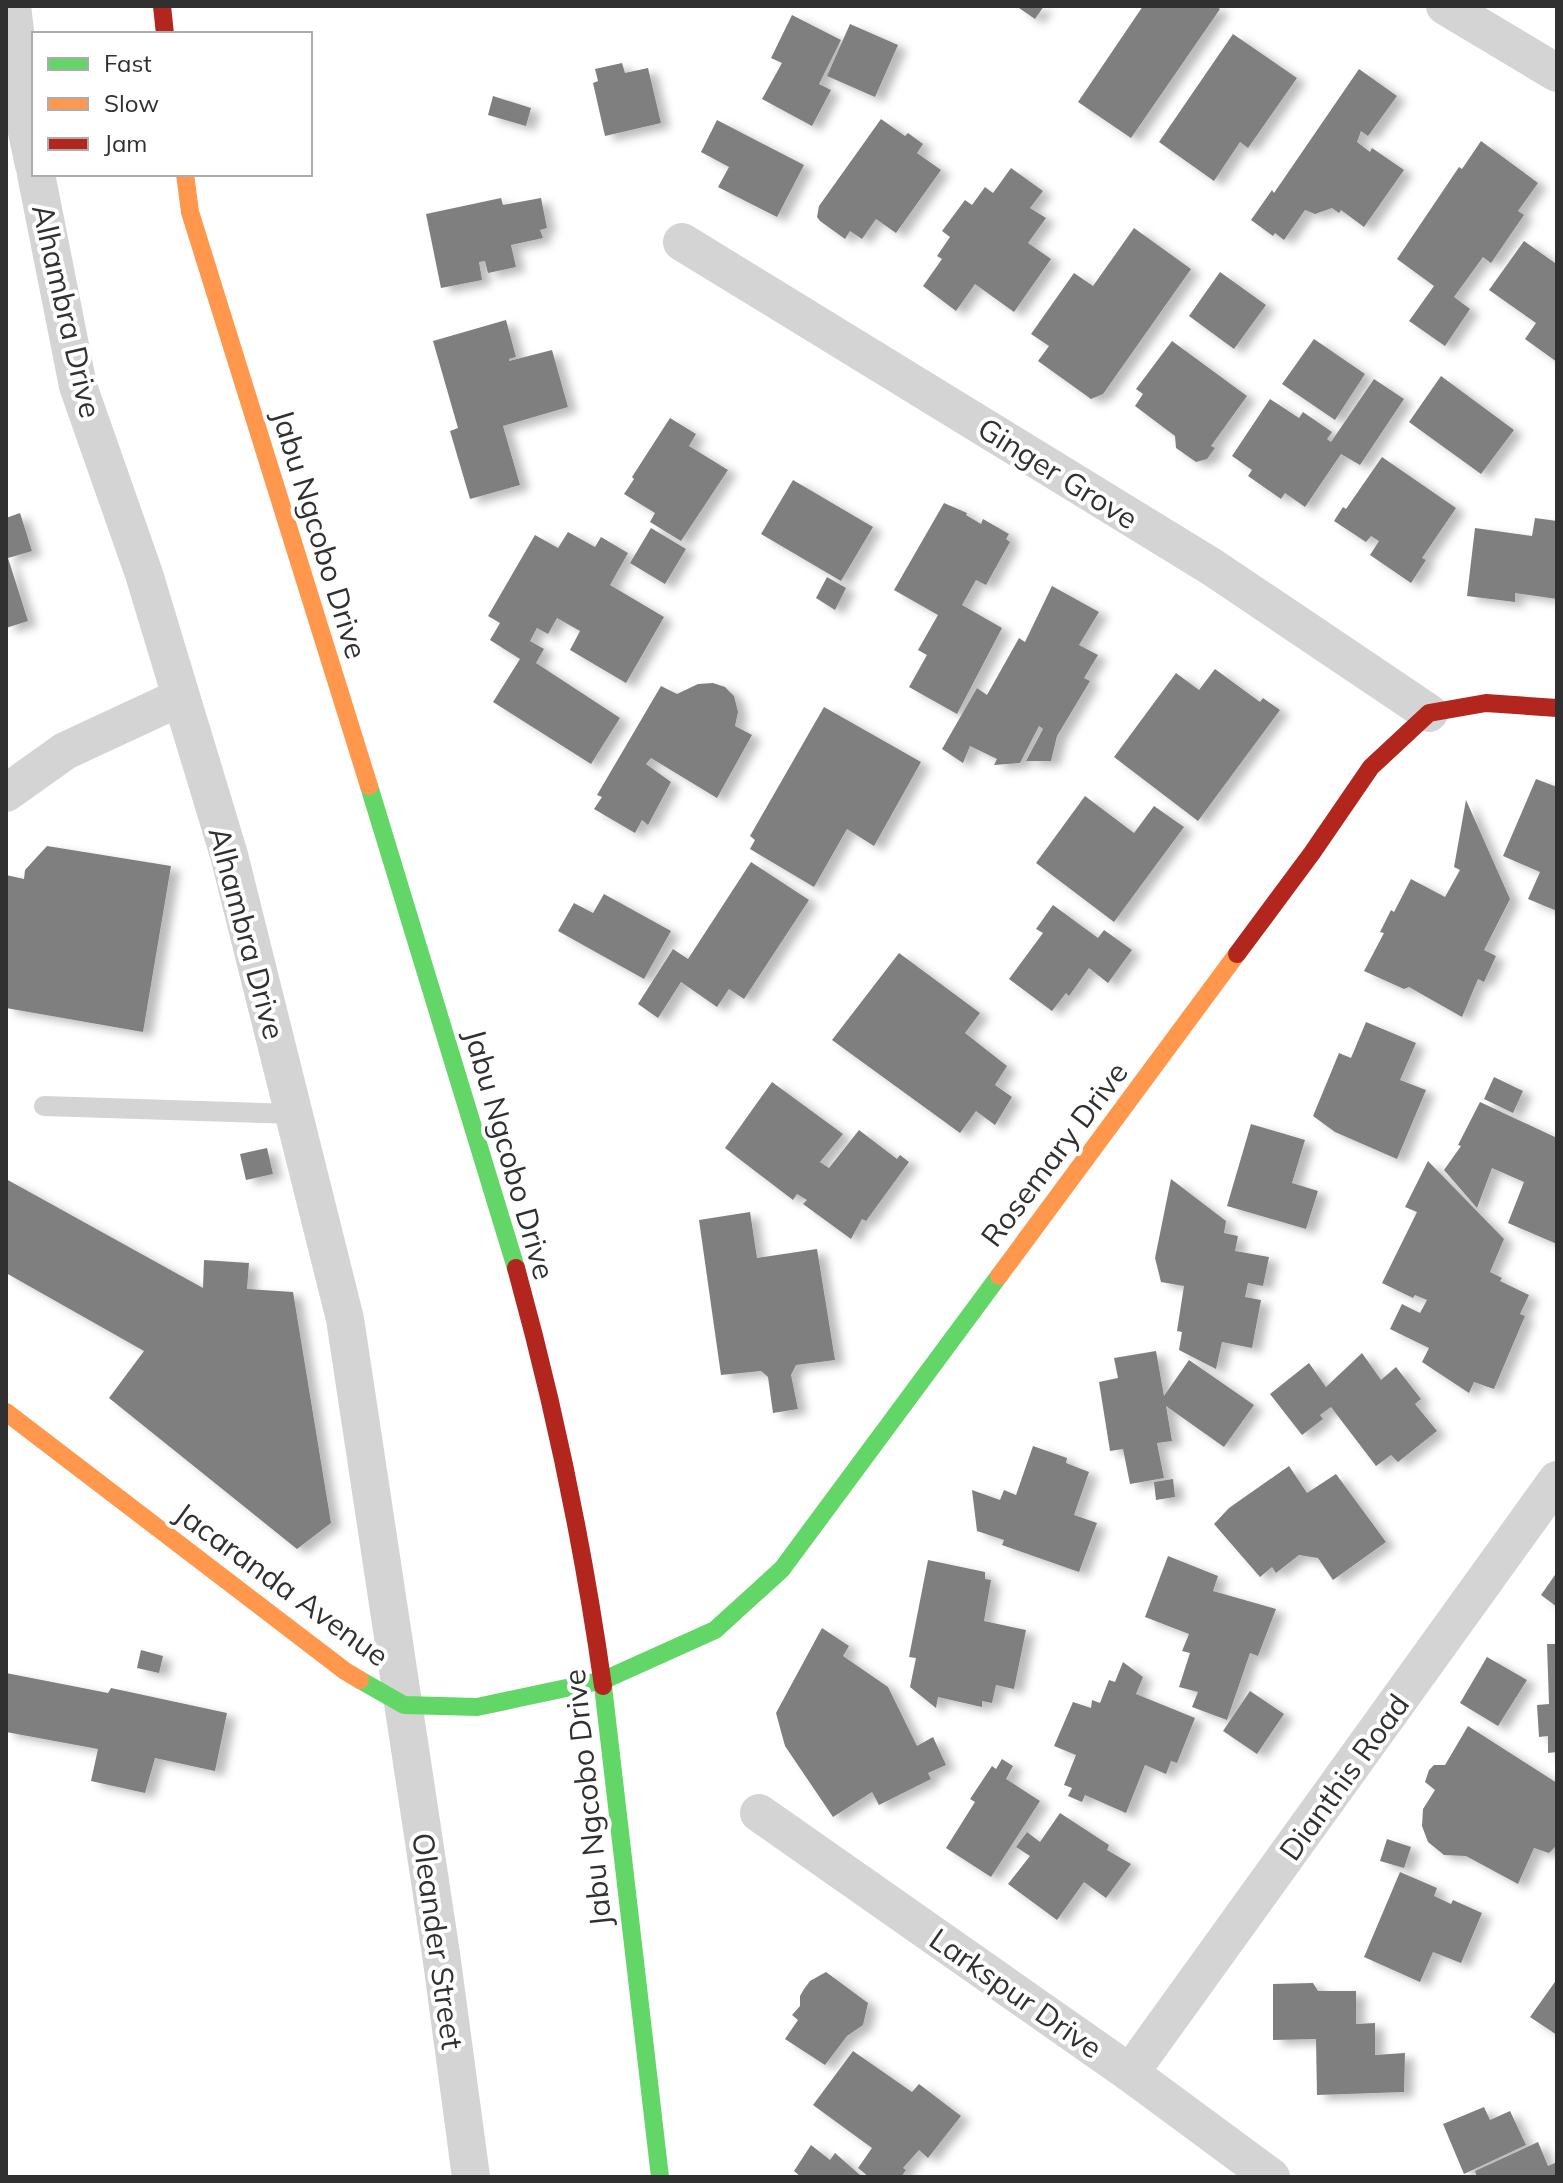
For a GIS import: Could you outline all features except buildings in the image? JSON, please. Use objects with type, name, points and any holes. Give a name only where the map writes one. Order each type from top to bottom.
[{"type":"street","name":"Alhambra Drive","points":[[12,6],[32,156]]},
{"type":"street","points":[[162,6],[165,32]]},
{"type":"street","points":[[1445,6],[1557,73]]},
{"type":"street","name":"Alhambra Drive","points":[[36,176],[78,386],[144,574],[179,698],[229,855],[345,1319],[404,1705]]},
{"type":"street","name":"Jabu Ngcobo Drive","points":[[185,176],[195,227],[499,1206],[558,1431],[585,1561],[604,1680],[641,2041],[660,2177]]},
{"type":"street","name":"Ginger Grove","points":[[682,242],[1212,567],[1429,713]]},
{"type":"street","points":[[6,793],[65,751],[179,698]]},
{"type":"street","points":[[1429,713],[1486,703],[1557,708]]},
{"type":"street","name":"Rosemary Drive","points":[[604,1680],[715,1630],[782,1569],[1312,853],[1371,767],[1429,713]]},
{"type":"street","name":"Jacaranda Avenue","points":[[6,1412],[345,1671],[404,1705],[477,1707],[604,1680]]},
{"type":"street","name":"Dianthis Road","points":[[1130,2073],[1557,1480]]},
{"type":"street","name":"Oleander Street","points":[[404,1705],[471,2177]]},
{"type":"street","name":"Larkspur Drive","points":[[759,1813],[1130,2073],[1271,2177]]},
{"type":"lane","points":[[44,1106],[295,1114]]},
{"type":"traffic: fast","points":[[369,786],[516,1268]]},
{"type":"traffic: fast","points":[[360,1680],[404,1705],[477,1707],[604,1680],[715,1630],[782,1569],[999,1276]]},
{"type":"traffic: fast","points":[[603,1686],[660,2177]]},
{"type":"traffic: slow","points":[[185,176],[190,212],[369,786]]},
{"type":"traffic: slow","points":[[999,1276],[1237,954]]},
{"type":"traffic: slow","points":[[6,1412],[360,1680]]},
{"type":"traffic: jam","points":[[162,6],[165,32]]},
{"type":"traffic: jam","points":[[1237,954],[1371,767],[1429,713],[1486,703],[1557,708]]},
{"type":"traffic: jam","points":[[516,1268],[566,1475],[603,1686]]}]
